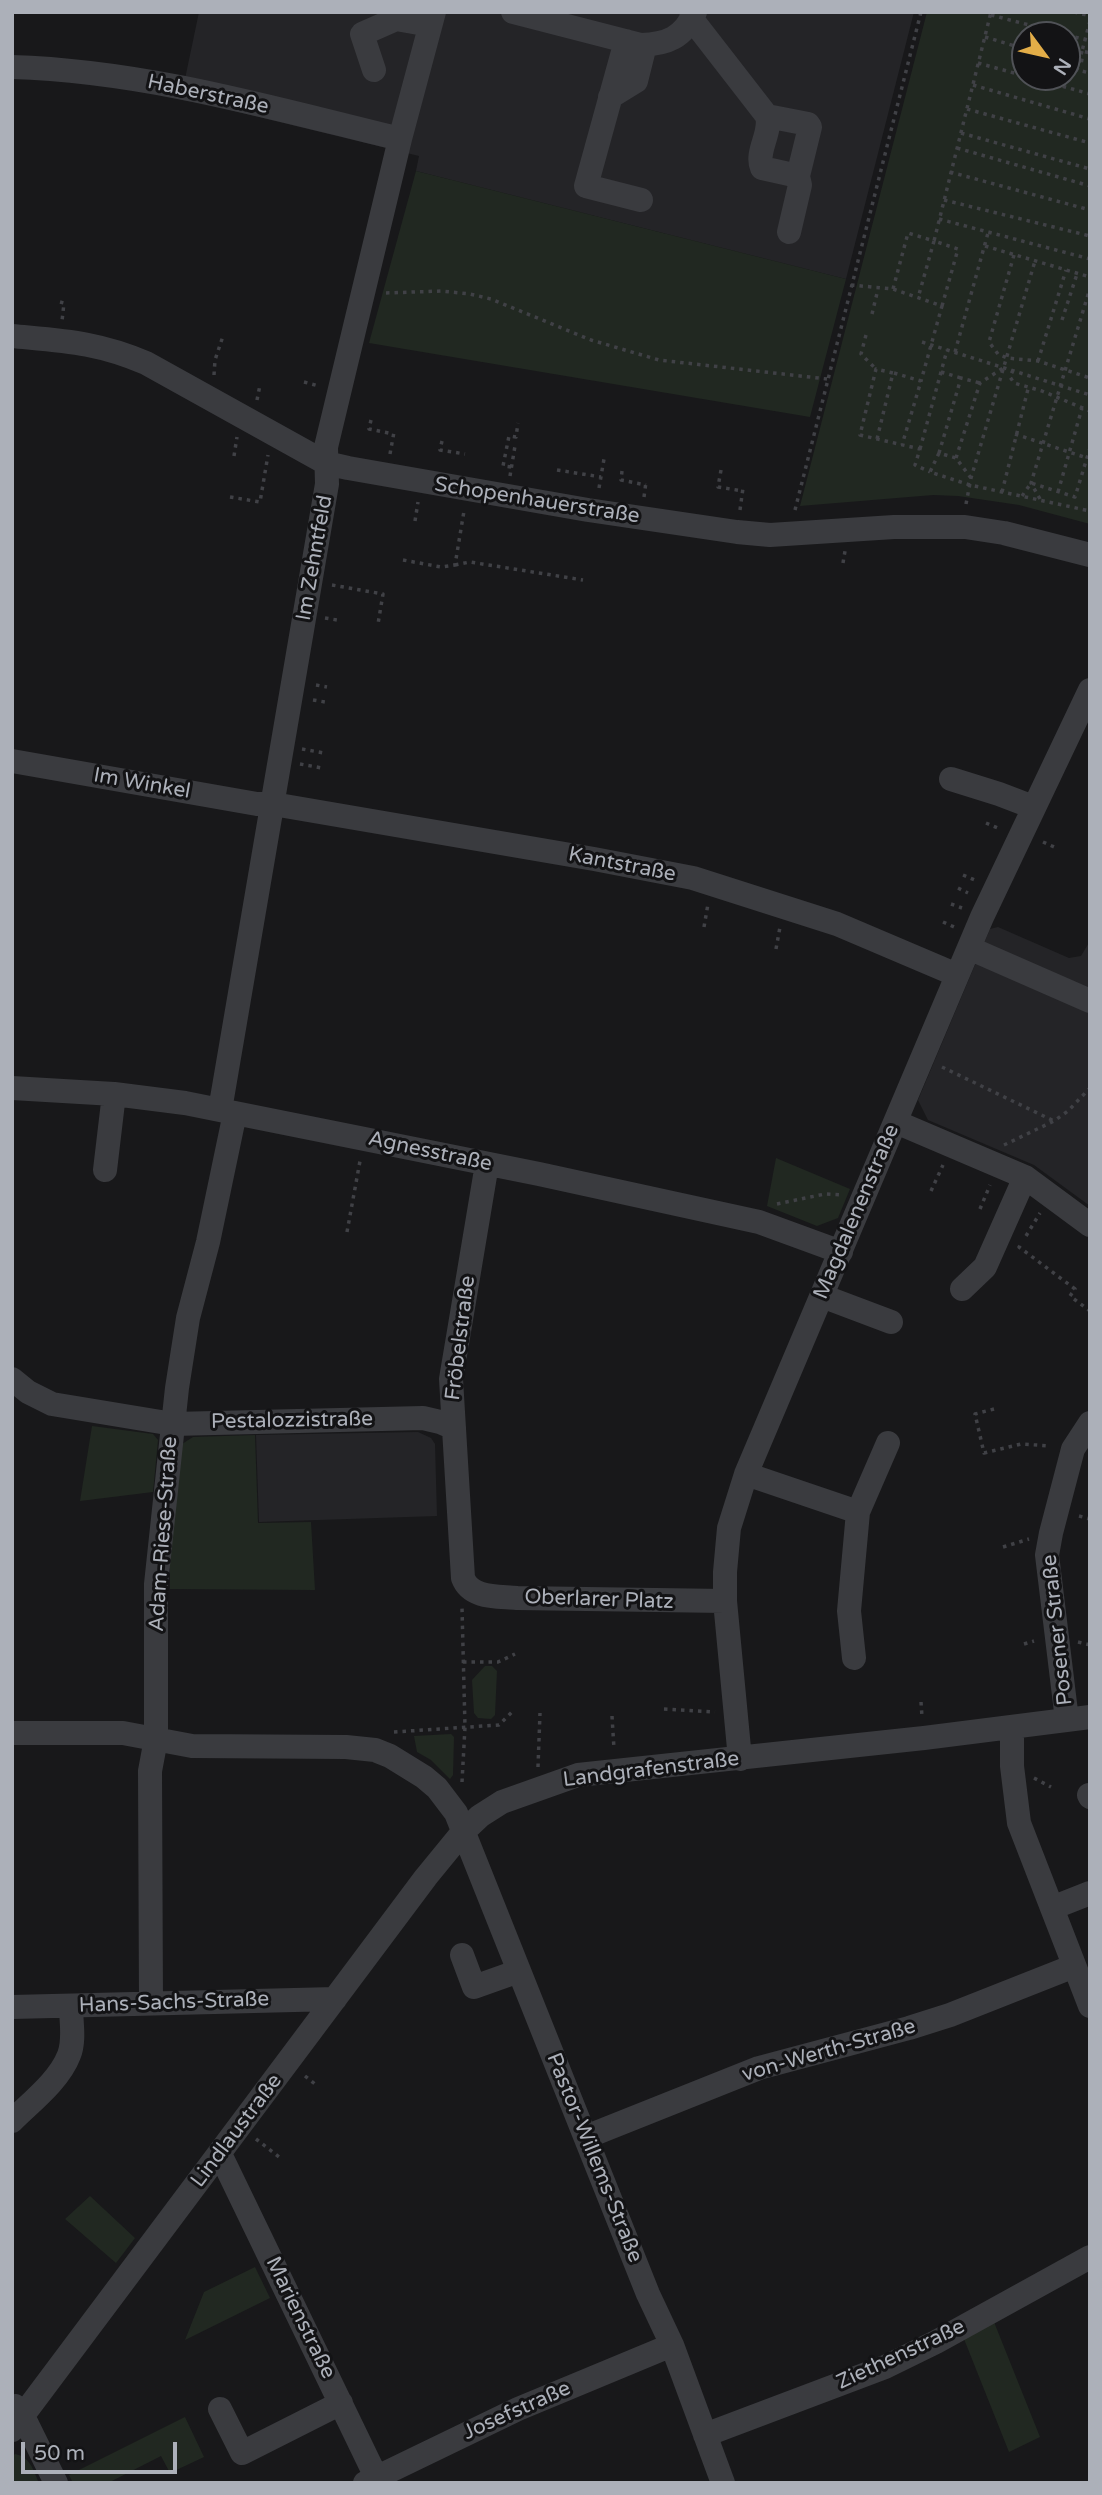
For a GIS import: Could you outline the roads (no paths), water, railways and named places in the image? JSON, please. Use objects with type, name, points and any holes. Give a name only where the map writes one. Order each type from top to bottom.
[{"type":"street","points":[[513,12],[636,43],[668,42],[686,27],[693,15],[767,116],[769,123],[760,162],[762,168],[797,176]]},
{"type":"street","points":[[374,70],[362,34],[396,19],[432,19]]},
{"type":"street","name":"Im Zehntfeld","points":[[228,1112],[273,804],[327,484],[326,447],[400,139],[432,19]]},
{"type":"street","points":[[636,43],[636,81],[610,97],[586,186],[640,200]]},
{"type":"street","name":"Haberstraße","points":[[12,67],[179,85],[400,139]]},
{"type":"street","points":[[767,116],[807,124],[810,127],[797,176],[800,185],[789,232]]},
{"type":"street","name":"Schopenhauerstraße","points":[[12,336],[102,346],[146,363],[326,463],[614,514],[737,532],[770,535],[883,528],[965,527],[1003,533],[1090,555]]},
{"type":"street","name":"Magdalenenstraße","points":[[740,1759],[725,1601],[729,1528],[746,1474],[969,948],[1033,807],[1082,728],[1090,690]]},
{"type":"street","name":"Im Winkel","points":[[12,761],[257,804],[273,804]]},
{"type":"street","points":[[951,779],[1033,807]]},
{"type":"street","name":"Kantstraße","points":[[273,804],[580,856],[692,878],[836,925],[957,975]]},
{"type":"street","points":[[969,948],[1090,1000]]},
{"type":"street","name":"Agnesstraße","points":[[12,1088],[114,1094],[228,1112],[760,1222],[841,1252]]},
{"type":"street","points":[[105,1170],[114,1094]]},
{"type":"street","name":"Adam-Riese-Straße","points":[[151,2002],[150,1771],[156,1738],[156,1584],[173,1424],[188,1318],[208,1242],[228,1112]]},
{"type":"street","points":[[896,1122],[1026,1177],[1090,1225]]},
{"type":"street","name":"Fröbelstraße","points":[[470,1589],[463,1578],[451,1379],[487,1164]]},
{"type":"street","points":[[962,1289],[985,1267],[1026,1177]]},
{"type":"street","points":[[822,1296],[891,1322]]},
{"type":"street","name":"Pestalozzistraße","points":[[12,1379],[28,1392],[52,1404],[173,1424],[423,1418],[454,1428]]},
{"type":"street","name":"Posener Straße","points":[[1078,1719],[1048,1555],[1051,1533],[1073,1449],[1090,1423]]},
{"type":"street","points":[[854,1658],[849,1611],[858,1512],[888,1443]]},
{"type":"street","points":[[746,1474],[858,1512]]},
{"type":"street","name":"Oberlarer Platz","points":[[470,1589],[484,1595],[517,1598],[725,1601]]},
{"type":"street","name":"Landgrafenstraße","points":[[462,1833],[480,1816],[502,1802],[578,1776],[1078,1719]]},
{"type":"street","points":[[1012,1728],[1019,1823],[1090,2006]]},
{"type":"street","points":[[12,1733],[123,1733],[192,1746],[346,1747],[375,1750],[390,1756],[437,1788],[456,1813],[462,1833]]},
{"type":"street","name":"Pastor-Willems-Straße","points":[[462,1833],[648,2294],[672,2345],[723,2483]]},
{"type":"street","name":"Lindlaustraße","points":[[16,2416],[220,2154],[426,1877],[462,1833]]},
{"type":"street","points":[[1052,1908],[1090,1893]]},
{"type":"street","points":[[462,1955],[474,1987],[519,1971]]},
{"type":"street","name":"von-Werth-Straße","points":[[586,2137],[759,2068],[950,2015],[1074,1966]]},
{"type":"street","name":"Hans-Sachs-Straße","points":[[12,2007],[335,1999]]},
{"type":"street","points":[[12,2121],[55,2077],[69,2055],[72,2039],[71,2006]]},
{"type":"street","name":"Marienstraße","points":[[220,2154],[341,2403],[373,2481]]},
{"type":"street","name":"Ziethenstraße","points":[[705,2435],[885,2367],[1090,2257]]},
{"type":"street","name":"Josefstraße","points":[[373,2481],[518,2409],[672,2345]]},
{"type":"street","points":[[220,2409],[242,2454],[341,2403]]},
{"type":"street","points":[[16,2416],[56,2483]]}]
